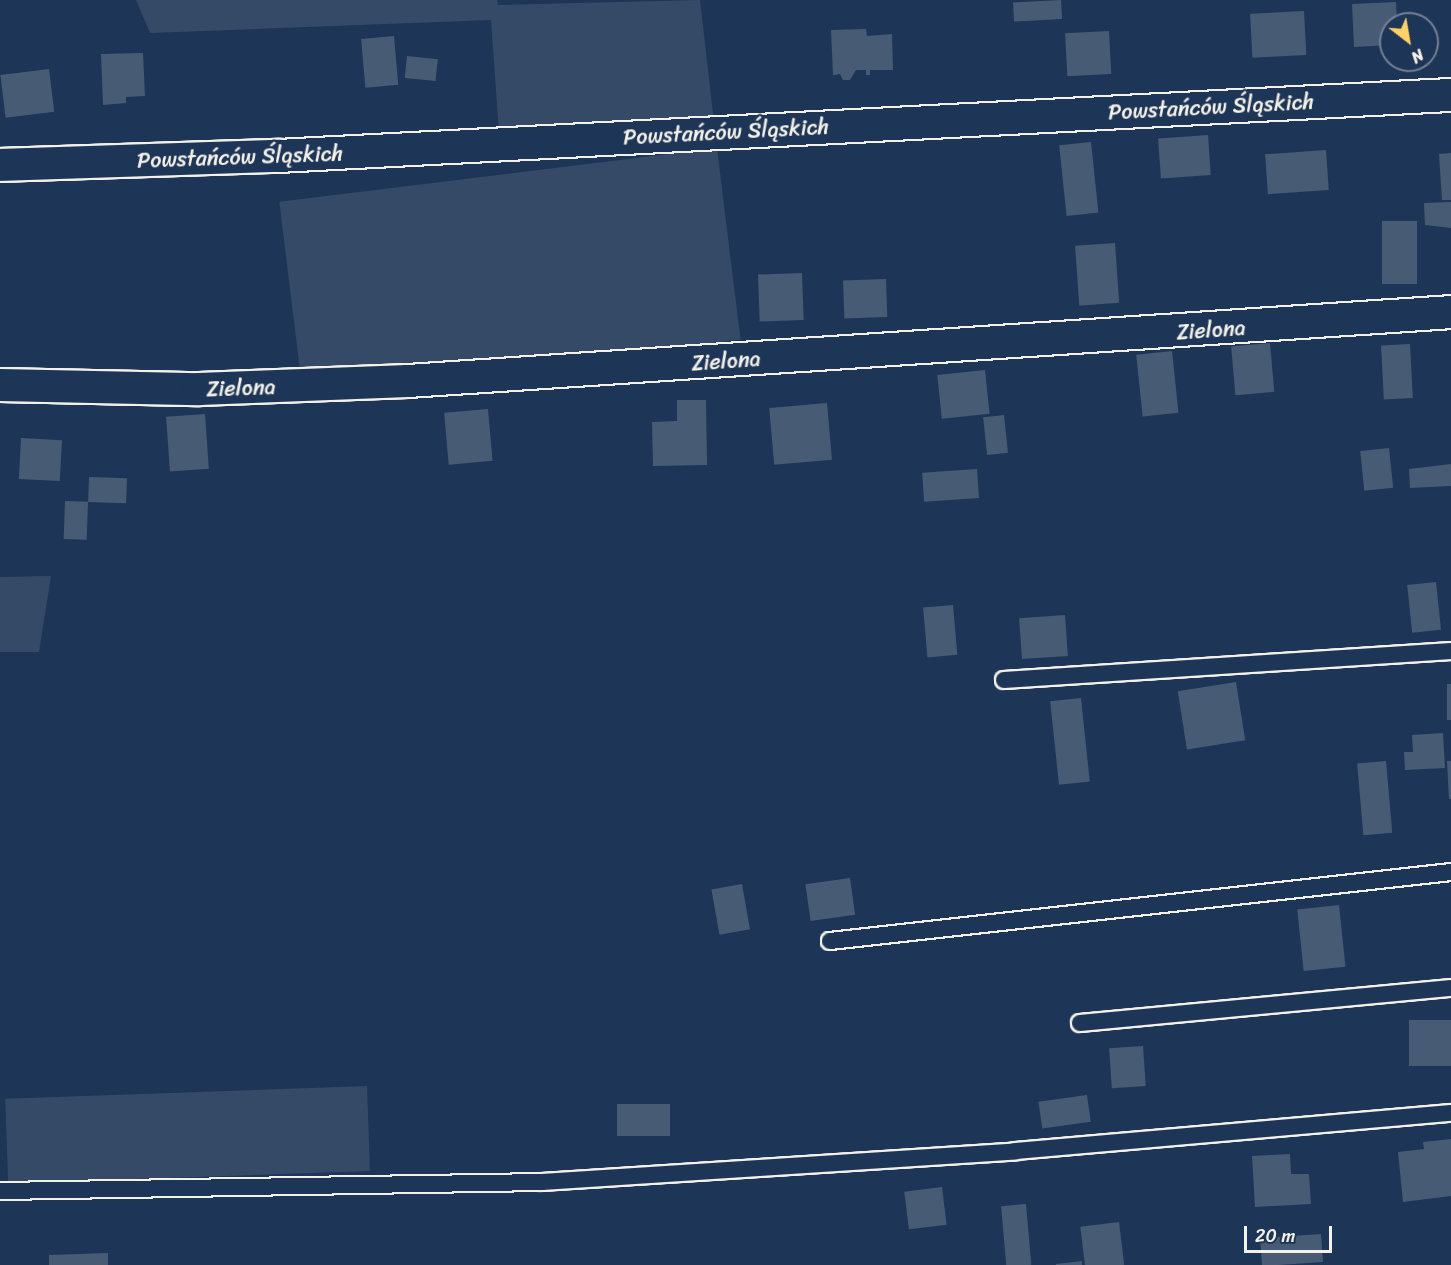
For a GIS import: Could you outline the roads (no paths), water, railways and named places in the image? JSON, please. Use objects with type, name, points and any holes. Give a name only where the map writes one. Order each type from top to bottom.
[{"type":"street","name":"Powstańców Śląskich","points":[[0,165],[278,156],[1451,95]]},
{"type":"street","name":"Zielona","points":[[0,385],[199,389],[408,381],[1451,312]]},
{"type":"lane","points":[[1004,680],[1451,651]]},
{"type":"lane","points":[[830,941],[1451,872]]},
{"type":"lane","points":[[1080,1023],[1451,988]]},
{"type":"lane","points":[[0,1191],[542,1182],[1015,1151],[1451,1113]]}]
